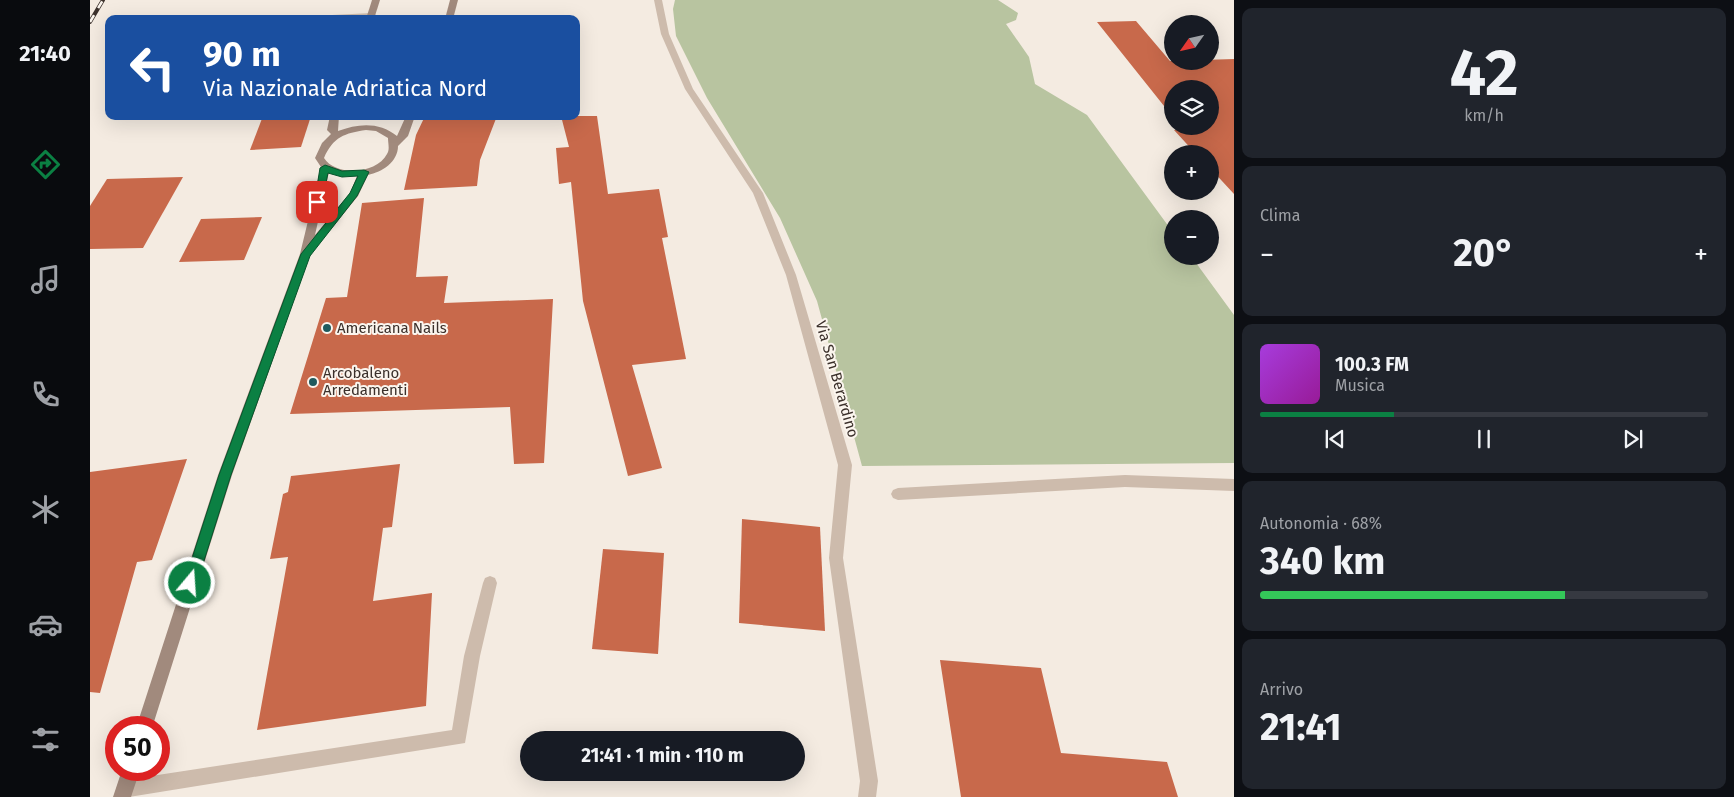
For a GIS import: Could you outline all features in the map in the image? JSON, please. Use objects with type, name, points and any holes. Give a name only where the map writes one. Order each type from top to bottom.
[{"type":"main road","points":[[372,15],[376,0]]},
{"type":"main road","points":[[450,15],[454,0]]},
{"type":"main road","points":[[334,120],[332,130],[337,135]]},
{"type":"main road","points":[[364,120],[367,128]]},
{"type":"main road","points":[[367,128],[374,120]]},
{"type":"main road","points":[[395,144],[393,137],[387,132],[367,128],[337,135],[322,148],[320,162],[325,168],[342,174],[375,169],[390,157],[395,144],[403,136],[409,120]]},
{"type":"main road","points":[[148,716],[225,475],[305,254],[325,168]]},
{"type":"main road","points":[[305,254],[354,194],[364,172]]},
{"type":"main road","points":[[124,793],[128,781]]},
{"type":"street","name":"Via San Berardino","points":[[658,0],[665,34],[689,90],[758,193],[791,275],[845,465],[836,558],[869,781],[867,797]]},
{"type":"street","points":[[898,494],[1124,481],[1234,485]]},
{"type":"street","points":[[124,793],[459,737],[472,656],[490,583]]},
{"type":"green space","points":[[675,0],[998,0],[1018,13],[1016,20],[1006,24],[1029,57],[1035,84],[1087,115],[1164,220],[1164,265],[1198,265],[1234,315],[1234,463],[862,466],[817,301],[780,218],[707,98],[676,36],[673,9]]},
{"type":"building","points":[[1136,21],[1164,54],[1164,70],[1219,70],[1219,59],[1234,59],[1234,194],[1219,178],[1219,145],[1188,145],[1179,135],[1219,135],[1219,80],[1164,80],[1164,106],[1097,22]]},
{"type":"building","points":[[580,116],[597,116],[608,194],[659,189],[668,237],[662,238],[686,359],[632,365],[662,468],[628,476],[583,301],[571,182],[559,184],[556,148],[569,147],[562,120],[580,120]]},
{"type":"building","points":[[261,120],[310,120],[301,147],[250,150]]},
{"type":"building","points":[[423,120],[495,120],[480,160],[477,186],[404,190],[416,135]]},
{"type":"building","points":[[183,177],[143,248],[90,249],[90,206],[107,179]]},
{"type":"building","points":[[424,198],[416,277],[448,276],[444,303],[553,299],[544,463],[514,464],[510,407],[290,414],[326,298],[347,297],[362,203]]},
{"type":"building","points":[[262,217],[244,260],[179,262],[201,219]]},
{"type":"building","points":[[187,459],[152,560],[137,562],[100,693],[90,692],[90,472]]},
{"type":"building","points":[[400,464],[392,527],[383,528],[373,601],[432,593],[426,706],[257,730],[288,557],[270,559],[283,494],[288,492],[291,476]]},
{"type":"building","points":[[742,519],[820,527],[825,631],[739,623]]},
{"type":"building","points":[[603,549],[664,553],[658,654],[592,649]]},
{"type":"building","points":[[940,660],[1041,668],[1061,753],[1167,762],[1178,797],[961,797]]},
{"type":"railway","points":[[90,22],[103,0]]},
{"type":"place","name":"Americana Nails","points":[[327,328]]},
{"type":"place","name":"Arcobaleno Arredamenti","points":[[313,382]]},
{"type":"route","points":[[190,583],[225,475],[305,254],[354,194],[364,172],[342,174],[325,168],[317,202]]}]
